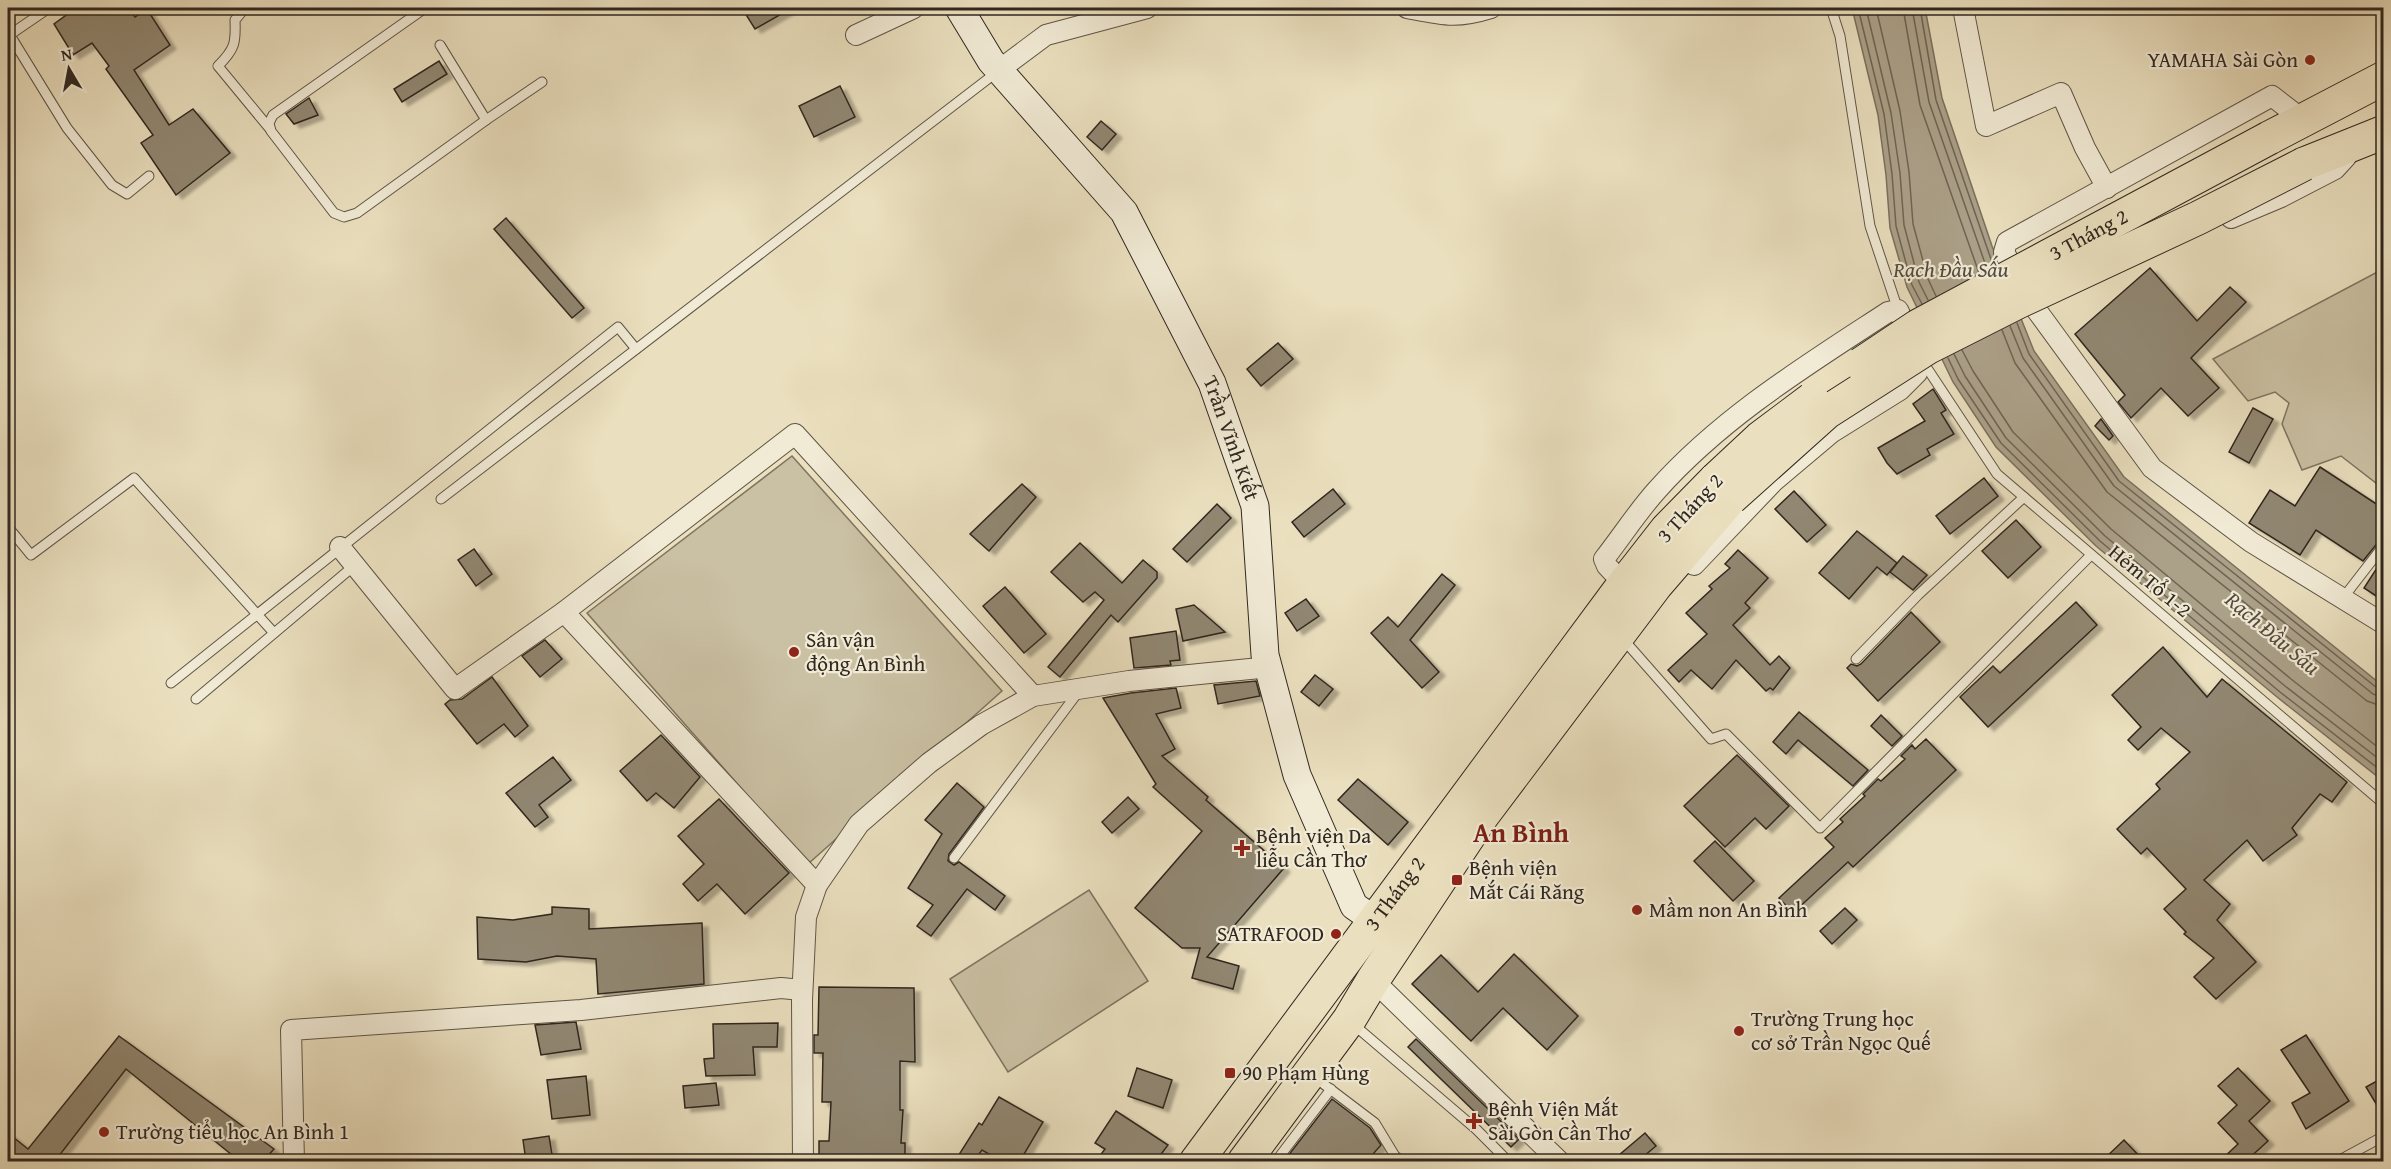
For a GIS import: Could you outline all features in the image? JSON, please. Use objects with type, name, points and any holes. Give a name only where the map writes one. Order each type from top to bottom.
[{"type":"highway","name":"3 Tháng 2","points":[[1196,1161],[1376,921],[1640,585],[1723,489],[1760,438],[1849,372],[1918,326],[2384,78]]},
{"type":"highway","name":"3 Tháng 2","points":[[1723,489],[1827,412],[1927,348],[2018,302],[2198,218],[2304,164],[2384,132]]},
{"type":"highway","name":"3 Tháng 2","points":[[1264,1156],[1320,1081],[1349,1020],[1372,980],[1482,816],[1619,635],[1640,585]]},
{"type":"street","points":[[856,35],[914,8]]},
{"type":"street","name":"Trần Vĩnh Kiết","points":[[959,8],[991,61],[1124,212],[1212,383],[1255,506],[1265,655],[1297,776],[1354,906],[1376,921]]},
{"type":"street","points":[[999,70],[1046,35],[1147,8]]},
{"type":"street","points":[[1407,8],[1451,16],[1467,15],[1491,8]]},
{"type":"street","points":[[1964,8],[1986,126],[2061,93],[2085,148],[2107,188]]},
{"type":"street","points":[[2302,120],[2272,96],[2007,242],[2004,252],[2035,308],[2152,468],[2251,542],[2384,624]]},
{"type":"street","points":[[2035,308],[2128,261],[2281,196],[2335,169],[2346,157],[2348,145]]},
{"type":"street","points":[[1898,310],[1922,361],[1917,373],[1900,390],[1831,433],[1774,481],[1675,585],[1668,589],[1640,585],[1607,566],[1604,559],[1657,490],[1715,434],[1795,373],[1888,312],[1898,310]]},
{"type":"street","points":[[340,547],[455,690],[564,612],[795,434],[1033,696]]},
{"type":"street","points":[[564,612],[818,885]]},
{"type":"street","points":[[803,1161],[802,990],[806,917],[818,885],[859,824],[929,764],[981,726],[1033,696],[1129,681],[1270,667]]},
{"type":"street","points":[[1372,980],[1560,1161]]},
{"type":"street","points":[[294,1161],[291,1030],[580,1010],[781,988],[802,990]]},
{"type":"lane","points":[[49,8],[8,34],[67,128],[112,185],[127,194],[149,176]]},
{"type":"lane","points":[[245,8],[235,20],[236,41],[230,54],[219,66],[334,213],[344,217],[357,213],[542,82]]},
{"type":"lane","points":[[271,131],[269,123],[273,115],[425,8]]},
{"type":"lane","points":[[1831,8],[1840,36],[1870,226],[1898,310]]},
{"type":"lane","points":[[440,45],[486,120]]},
{"type":"lane","points":[[441,499],[999,70]]},
{"type":"lane","points":[[171,682],[618,327],[636,349]]},
{"type":"lane","name":"Hẻm Tổ 1-2","points":[[1922,361],[1997,474],[2384,804]]},
{"type":"lane","points":[[8,527],[31,555],[134,478],[274,633]]},
{"type":"lane","points":[[1856,659],[1918,595],[2024,497]]},
{"type":"lane","points":[[2343,598],[2384,545]]},
{"type":"lane","points":[[1619,635],[1711,739],[1726,734],[1820,828],[2091,555]]},
{"type":"lane","points":[[196,699],[355,565]]},
{"type":"lane","points":[[954,858],[1080,689]]},
{"type":"lane","points":[[1349,1020],[1476,1128],[1509,1161]]},
{"type":"lane","points":[[1320,1081],[1375,1123],[1395,1156],[1403,1161]]},
{"type":"lane","points":[[2336,1161],[2384,1136]]},
{"type":"shaded area","points":[[2383,269],[2383,479],[2376,483],[2341,456],[2302,470],[2282,424],[2289,403],[2275,392],[2248,401],[2213,359]]},
{"type":"shaded area","name":"Sân vận động An Bình","points":[[792,456],[1002,691],[808,864],[587,613]]},
{"type":"shaded area","points":[[1089,890],[1148,981],[1008,1072],[950,979]]},
{"type":"water","name":"Rạch Đầu Sấu","points":[[1852,8],[1925,8],[1942,98],[1992,246],[2034,351],[2124,477],[2383,686],[2383,781],[2277,697],[2096,546],[1996,447],[1953,382],[1907,287],[1890,228],[1878,115]]},
{"type":"building","points":[[76,8],[128,8],[135,17],[147,9],[170,45],[134,70],[169,125],[193,109],[230,153],[176,195],[141,143],[153,135],[106,69],[109,66],[92,43],[73,55],[54,24]]},
{"type":"building","points":[[753,8],[792,8],[755,29],[745,13]]},
{"type":"building","points":[[439,61],[447,74],[402,102],[394,89]]},
{"type":"building","points":[[840,86],[855,117],[814,137],[799,106]]},
{"type":"building","points":[[309,98],[318,115],[294,124],[286,114]]},
{"type":"building","points":[[1101,121],[1116,134],[1102,150],[1087,137]]},
{"type":"building","points":[[506,218],[584,308],[572,318],[494,229]]},
{"type":"building","points":[[2150,268],[2197,321],[2230,287],[2246,302],[2191,358],[2219,388],[2188,416],[2161,388],[2131,418],[2118,402],[2125,395],[2075,334]]},
{"type":"building","points":[[1278,343],[1293,359],[1261,386],[1247,369]]},
{"type":"building","points":[[1933,389],[1946,410],[1941,413],[1954,434],[1927,449],[1930,455],[1897,474],[1878,448],[1925,421],[1913,404]]},
{"type":"building","points":[[2253,408],[2273,419],[2249,463],[2229,452]]},
{"type":"building","points":[[2101,419],[2113,436],[2109,440],[2095,426]]},
{"type":"building","points":[[2320,467],[2384,509],[2384,538],[2363,561],[2316,530],[2300,555],[2249,523],[2270,490],[2295,506]]},
{"type":"building","points":[[1984,478],[1998,496],[1950,534],[1936,516]]},
{"type":"building","points":[[1022,484],[1036,497],[989,551],[970,534]]},
{"type":"building","points":[[1333,489],[1345,504],[1304,537],[1292,522]]},
{"type":"building","points":[[1794,491],[1826,525],[1807,542],[1775,509]]},
{"type":"building","points":[[1217,504],[1231,518],[1187,562],[1173,549]]},
{"type":"building","points":[[2016,520],[2041,547],[2008,578],[1982,551]]},
{"type":"building","points":[[1857,531],[1897,563],[1887,575],[1877,567],[1849,599],[1819,573]]},
{"type":"building","points":[[1080,543],[1122,583],[1143,560],[1157,572],[1157,578],[1118,622],[1111,615],[1060,677],[1048,667],[1104,600],[1095,592],[1083,602],[1051,572]]},
{"type":"building","points":[[474,549],[492,574],[476,586],[458,560]]},
{"type":"building","points":[[1738,550],[1768,578],[1745,603],[1750,608],[1733,625],[1770,665],[1779,656],[1790,668],[1773,690],[1770,688],[1766,691],[1736,660],[1712,689],[1691,670],[1679,682],[1668,670],[1707,634],[1686,613],[1712,589],[1709,586],[1730,568],[1725,564]]},
{"type":"building","points":[[1903,556],[1927,575],[1913,590],[1890,572]]},
{"type":"building","points":[[2384,557],[2384,601],[2364,588]]},
{"type":"building","points":[[1442,574],[1455,585],[1410,640],[1439,672],[1422,688],[1371,633],[1388,617],[1398,627]]},
{"type":"building","points":[[1005,587],[1046,634],[1024,653],[983,606]]},
{"type":"building","points":[[1306,599],[1319,616],[1297,631],[1285,613]]},
{"type":"building","points":[[2076,602],[2097,625],[1988,727],[1960,697],[1993,666],[2000,673]]},
{"type":"building","points":[[1194,605],[1225,632],[1183,641],[1176,609]]},
{"type":"building","points":[[1911,612],[1940,642],[1878,701],[1847,668],[1851,664],[1857,666],[1861,664]]},
{"type":"building","points":[[1176,631],[1180,660],[1170,661],[1171,665],[1134,668],[1130,638]]},
{"type":"building","points":[[545,640],[562,659],[540,677],[522,656]]},
{"type":"building","points":[[2163,647],[2207,697],[2222,679],[2347,782],[2332,802],[2320,794],[2292,828],[2297,835],[2263,861],[2247,840],[2204,880],[2230,904],[2217,920],[2256,962],[2216,999],[2194,977],[2214,958],[2184,934],[2186,932],[2164,909],[2186,889],[2147,848],[2141,854],[2117,829],[2160,789],[2156,784],[2190,752],[2161,728],[2138,750],[2128,740],[2141,727],[2112,695]]},
{"type":"building","points":[[1315,675],[1333,689],[1319,706],[1301,692]]},
{"type":"building","points":[[492,677],[528,726],[515,737],[504,724],[477,744],[445,704],[450,700],[462,699]]},
{"type":"building","points":[[1256,681],[1260,696],[1218,704],[1214,685]]},
{"type":"building","name":"Bệnh viện Da liễu Cần Thơ","points":[[1176,688],[1181,708],[1156,714],[1175,749],[1162,756],[1208,797],[1206,800],[1284,868],[1207,957],[1239,966],[1233,989],[1192,978],[1200,948],[1182,948],[1135,908],[1202,831],[1153,787],[1156,784],[1103,698]]},
{"type":"building","points":[[1799,712],[1868,770],[1853,786],[1798,740],[1786,754],[1773,742]]},
{"type":"building","points":[[1881,715],[1902,736],[1892,746],[1871,726]]},
{"type":"building","points":[[661,735],[700,777],[674,808],[656,793],[647,801],[620,771]]},
{"type":"building","points":[[1926,739],[1956,770],[1853,867],[1848,862],[1793,913],[1779,898],[1834,847],[1825,838],[1843,822],[1840,819],[1865,796],[1863,794],[1878,779],[1881,781],[1905,759],[1901,756],[1912,745],[1915,749]]},
{"type":"building","points":[[1737,755],[1789,806],[1766,829],[1755,818],[1725,847],[1684,806]]},
{"type":"building","points":[[553,757],[571,780],[539,805],[548,817],[535,827],[506,793]]},
{"type":"building","points":[[1358,779],[1408,822],[1388,845],[1338,800]]},
{"type":"building","points":[[957,783],[984,807],[949,854],[948,861],[954,865],[959,862],[1005,896],[995,910],[967,889],[931,936],[917,926],[933,905],[908,888],[942,834],[925,820]]},
{"type":"building","points":[[1128,797],[1139,809],[1112,833],[1102,822]]},
{"type":"building","points":[[719,799],[789,873],[745,914],[717,884],[698,901],[683,884],[704,864],[678,836]]},
{"type":"building","points":[[1715,841],[1754,881],[1733,901],[1694,861]]},
{"type":"building","points":[[552,907],[589,909],[589,929],[702,923],[704,984],[598,994],[596,959],[557,956],[526,962],[478,959],[477,917],[513,920],[552,914]]},
{"type":"building","points":[[1845,908],[1857,920],[1832,944],[1820,931]]},
{"type":"building","points":[[1514,954],[1578,1016],[1547,1050],[1503,1008],[1471,1041],[1412,984],[1441,955],[1478,992]]},
{"type":"building","points":[[819,987],[914,988],[915,1062],[900,1061],[900,1110],[903,1110],[901,1143],[905,1143],[905,1161],[819,1161],[819,1141],[829,1141],[831,1102],[822,1102],[823,1053],[814,1053],[814,1035],[818,1035]]},
{"type":"building","points":[[576,1022],[581,1049],[541,1055],[535,1025]]},
{"type":"building","points":[[778,1023],[777,1047],[753,1047],[755,1075],[706,1076],[704,1059],[714,1058],[713,1024]]},
{"type":"building","points":[[2306,1035],[2349,1101],[2306,1129],[2292,1103],[2310,1093],[2281,1050]]},
{"type":"building","points":[[119,1036],[274,1149],[263,1161],[227,1161],[232,1155],[126,1069],[55,1161],[8,1161],[8,1133],[28,1149]]},
{"type":"building","points":[[1416,1039],[1519,1139],[1511,1147],[1408,1047]]},
{"type":"building","points":[[1137,1068],[1172,1080],[1163,1108],[1128,1096]]},
{"type":"building","points":[[2238,1068],[2270,1101],[2249,1121],[2268,1141],[2246,1161],[2220,1161],[2238,1144],[2218,1123],[2237,1105],[2218,1086]]},
{"type":"building","points":[[586,1076],[590,1115],[552,1119],[547,1080]]},
{"type":"building","points":[[2384,1077],[2384,1117],[2366,1087]]},
{"type":"building","points":[[716,1083],[719,1105],[685,1108],[683,1086]]},
{"type":"building","points":[[999,1097],[1043,1122],[1020,1161],[1001,1161],[982,1150],[974,1161],[955,1161],[979,1123],[982,1125]]},
{"type":"building","points":[[1332,1099],[1370,1128],[1381,1145],[1367,1161],[1284,1161]]},
{"type":"building","points":[[1116,1111],[1168,1145],[1156,1161],[1096,1161],[1105,1149],[1095,1143]]},
{"type":"building","points":[[1645,1133],[1656,1146],[1638,1161],[1612,1161]]},
{"type":"building","points":[[549,1136],[553,1161],[526,1161],[523,1140]]},
{"type":"building","points":[[2124,1140],[2144,1161],[2102,1161]]},
{"type":"place","name":"YAMAHA Sài Gòn","points":[[2310,60]]},
{"type":"place","name":"Sân vận động An Bình","points":[[794,652]]},
{"type":"place","name":"Bệnh viện Da liễu Cần Thơ","points":[[1242,848]]},
{"type":"place","name":"Bệnh viện Mắt Cái Răng","points":[[1457,880]]},
{"type":"place","name":"Mầm non An Bình","points":[[1637,910]]},
{"type":"place","name":"SATRAFOOD","points":[[1336,934]]},
{"type":"place","name":"Trường Trung học cơ sở Trần Ngọc Quế","points":[[1739,1031]]},
{"type":"place","name":"90 Phạm Hùng","points":[[1230,1073]]},
{"type":"place","name":"Bệnh Viện Mắt Sài Gòn Cần Thơ","points":[[1474,1121]]},
{"type":"place","name":"Trường tiểu học An Bình 1","points":[[104,1132]]},
{"type":"district","name":"An Bình","points":[[1521,833]]}]
